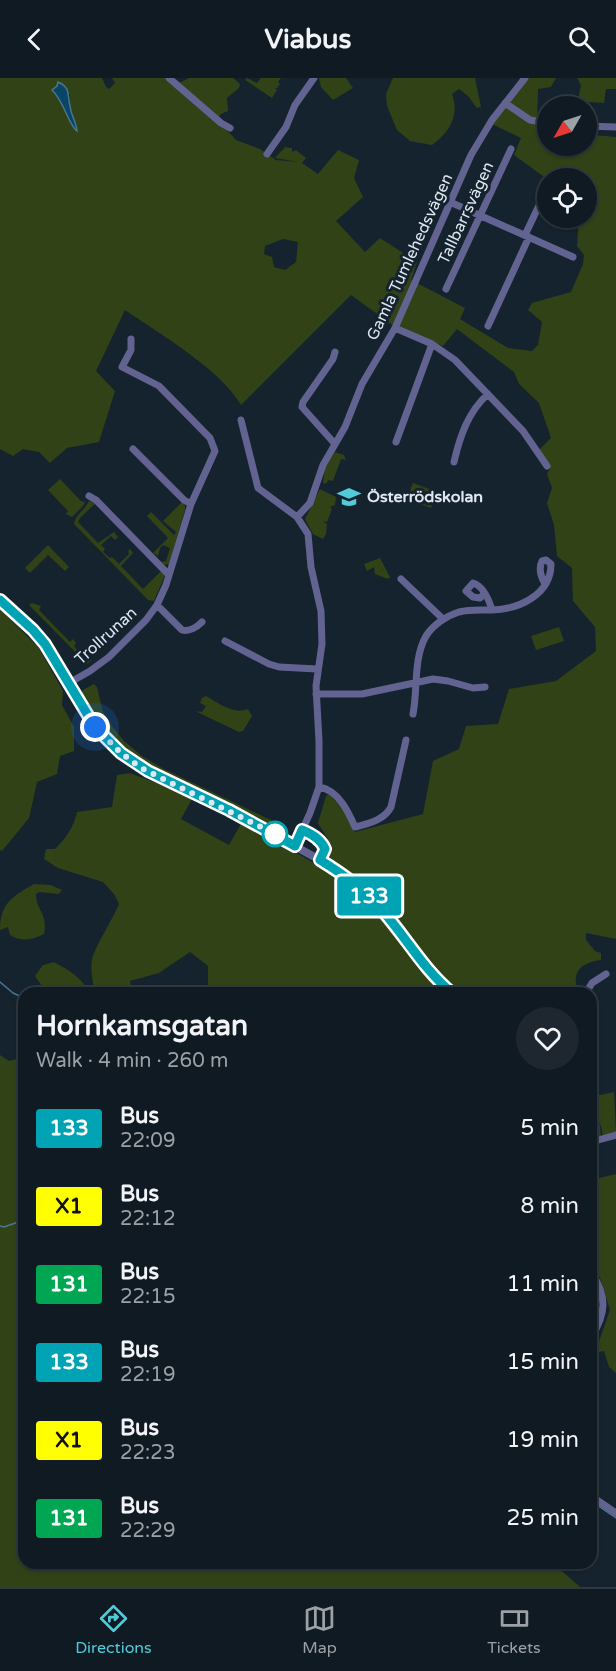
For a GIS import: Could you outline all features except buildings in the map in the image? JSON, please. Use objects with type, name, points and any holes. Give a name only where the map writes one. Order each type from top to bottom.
[{"type":"street","points":[[169,78],[221,123],[231,128]]},
{"type":"street","points":[[267,154],[286,127],[295,105],[314,78]]},
{"type":"street","name":"Gamla Tumlehedsvägen","points":[[297,517],[310,503],[323,465],[345,427],[362,384],[395,328],[471,155],[505,103],[525,78]]},
{"type":"street","points":[[505,103],[530,120],[537,121]]},
{"type":"street","points":[[597,126],[616,127]]},
{"type":"street","name":"Tallbarrsvägen","points":[[446,289],[511,149]]},
{"type":"street","points":[[450,202],[573,257]]},
{"type":"street","points":[[488,326],[537,212]]},
{"type":"street","points":[[395,328],[432,344],[455,360],[523,431],[547,466]]},
{"type":"street","name":"Trollrunan","points":[[69,683],[109,657],[146,620],[157,605],[169,575],[191,504],[214,455],[214,444],[159,386],[122,367],[131,350],[131,339]]},
{"type":"street","points":[[396,441],[432,344]]},
{"type":"street","points":[[335,352],[333,359],[303,402],[302,407],[335,444]]},
{"type":"street","points":[[454,462],[467,420],[488,394]]},
{"type":"street","points":[[241,420],[258,488],[297,517],[308,534],[311,567],[321,611],[323,634],[317,669],[316,694],[319,787],[295,846]]},
{"type":"street","points":[[133,449],[184,500],[191,504]]},
{"type":"street","points":[[89,496],[96,500],[169,575]]},
{"type":"street","points":[[402,579],[443,619]]},
{"type":"street","points":[[413,714],[419,654],[431,630],[443,619],[463,611],[492,610],[519,605],[535,596],[545,584]]},
{"type":"street","points":[[484,594],[492,610]]},
{"type":"street","points":[[0,600],[45,644],[95,727],[111,744],[148,771],[229,810],[320,860],[346,877],[383,911],[426,969],[446,987]]},
{"type":"street","name":"Trollrunan","points":[[157,605],[182,630],[195,628],[202,622]]},
{"type":"street","points":[[225,641],[269,664],[279,667],[317,669]]},
{"type":"street","points":[[316,694],[362,694],[416,681],[440,679],[473,688],[485,687]]},
{"type":"street","points":[[319,787],[333,792],[356,827],[379,820],[391,807],[405,740]]},
{"type":"street","points":[[589,987],[591,983],[606,974]]},
{"type":"street","points":[[597,1140],[616,1135]]},
{"type":"street","points":[[597,1282],[604,1305],[603,1315],[597,1326]]},
{"type":"street","points":[[597,1500],[616,1512]]},
{"type":"green space","points":[[0,78],[102,78],[109,89],[115,83],[112,78],[166,78],[171,85],[189,78],[233,78],[240,84],[239,88],[227,98],[228,111],[217,119],[236,140],[260,149],[276,160],[298,162],[275,158],[283,149],[284,151],[284,147],[292,148],[292,152],[296,150],[306,158],[302,163],[318,174],[338,150],[359,160],[354,178],[363,197],[336,221],[365,252],[380,238],[417,262],[411,280],[465,308],[460,319],[508,348],[532,351],[538,345],[542,322],[528,310],[532,303],[571,292],[583,264],[584,255],[577,246],[578,228],[597,228],[597,168],[537,168],[537,172],[514,155],[521,138],[492,124],[529,78],[556,78],[551,87],[538,89],[537,156],[597,156],[597,135],[616,137],[616,939],[586,933],[586,940],[595,951],[601,953],[601,960],[579,969],[577,987],[208,987],[208,966],[190,952],[159,973],[130,981],[131,987],[94,987],[92,960],[119,904],[114,894],[103,882],[58,868],[44,859],[46,849],[55,849],[66,836],[74,823],[77,812],[112,807],[117,775],[130,773],[193,797],[181,819],[229,845],[242,822],[342,879],[356,878],[330,858],[329,841],[318,823],[326,796],[329,794],[344,810],[355,832],[423,814],[433,761],[459,749],[466,726],[498,724],[509,689],[556,681],[596,651],[595,627],[573,601],[572,568],[557,556],[554,525],[547,503],[552,488],[547,474],[550,468],[539,450],[551,438],[539,403],[519,384],[514,372],[457,329],[443,346],[391,324],[351,295],[241,405],[219,378],[204,365],[125,310],[96,371],[115,391],[99,442],[67,448],[50,463],[39,452],[23,449],[13,456],[0,449]],"holes":[[[57,86],[70,95],[70,107],[77,127],[64,109]],[[283,239],[298,242],[296,262],[285,270],[274,267],[272,257],[264,254],[265,246]]]},
{"type":"green space","points":[[247,78],[257,83],[261,78],[281,78],[272,98],[245,80]]},
{"type":"green space","points":[[319,78],[346,78],[353,88],[333,100],[321,87]]},
{"type":"green space","points":[[393,78],[475,78],[481,107],[477,108],[459,89],[452,94],[454,117],[443,135],[432,145],[410,141],[397,130],[387,106],[386,94]]},
{"type":"green space","points":[[577,78],[616,78],[616,89],[606,89],[604,103],[597,103],[597,96],[579,96],[581,85]]},
{"type":"green space","points":[[335,452],[344,455],[346,460],[341,459],[333,481],[329,480],[325,484],[323,483],[325,468]]},
{"type":"green space","points":[[60,479],[81,501],[85,502],[72,517],[66,514],[68,511],[48,490]]},
{"type":"green space","points":[[413,483],[437,492],[431,508],[407,499]]},
{"type":"green space","points":[[320,489],[336,497],[335,505],[330,507],[332,509],[327,522],[322,521],[327,524],[323,539],[313,534],[305,519]]},
{"type":"green space","points":[[89,501],[96,503],[78,522],[98,543],[114,532],[118,537],[115,540],[111,536],[101,545],[105,549],[103,552],[119,564],[129,554],[130,549],[133,553],[121,566],[143,589],[162,570],[165,575],[154,601],[148,600],[74,524]]},
{"type":"green space","points":[[182,502],[185,510],[169,564],[164,565],[161,562],[166,561],[170,548],[163,545],[158,556],[153,553],[168,538],[147,516],[151,512],[174,535],[176,532],[163,521]]},
{"type":"green space","points":[[48,545],[69,567],[65,571],[48,555],[30,573],[25,568]]},
{"type":"green space","points":[[380,558],[390,577],[388,579],[375,574],[374,567],[367,571],[364,564]]},
{"type":"green space","points":[[32,603],[41,606],[39,610],[70,642],[73,639],[76,643],[74,646],[83,656],[85,655],[82,651],[84,650],[92,660],[87,664],[29,605]]},
{"type":"green space","points":[[0,609],[39,648],[63,691],[62,705],[74,727],[74,751],[60,756],[57,774],[37,782],[29,818],[2,851],[0,850]]},
{"type":"green space","points":[[559,627],[564,641],[536,650],[531,636]]},
{"type":"green space","points":[[94,684],[108,721],[124,741],[142,756],[162,768],[273,821],[273,826],[143,765],[105,731],[81,695],[83,690]]},
{"type":"green space","points":[[206,696],[232,709],[248,709],[252,716],[243,731],[239,732],[195,711],[202,712],[206,706],[200,703]]},
{"type":"green space","points":[[34,884],[51,885],[62,890],[59,894],[39,892],[36,894],[44,921],[44,934],[31,939],[23,939],[10,935],[8,927],[0,930],[2,913],[9,901]]},
{"type":"green space","points":[[54,962],[79,978],[86,987],[45,987],[35,976],[43,965]]},
{"type":"green space","points":[[0,1055],[9,1061],[18,1059],[18,1569],[560,1569],[580,1587],[0,1587]]},
{"type":"green space","points":[[614,1092],[616,1132],[603,1136],[601,1126],[597,1121],[597,1096]]},
{"type":"green space","points":[[597,1121],[600,1126],[601,1137],[597,1138]]},
{"type":"green space","points":[[616,1174],[616,1373],[609,1367],[604,1351],[597,1353],[610,1310],[597,1273],[597,1179]]},
{"type":"water","points":[[58,82],[67,89],[77,131],[52,90]]},
{"type":"waterway","points":[[0,982],[18,995]]},
{"type":"waterway","points":[[0,1226],[4,1227],[18,1222]]},
{"type":"waterway","points":[[597,1505],[616,1518]]},
{"type":"bus line","name":"133","points":[[0,600],[16,613],[45,644],[95,727],[121,753],[148,771],[229,810],[295,846],[302,830],[316,837],[325,849],[320,860],[369,896],[383,911],[426,969],[445,987]]},
{"type":"place","name":"Österrödskolan","points":[[349,497]]},
{"type":"route","points":[[95,727],[121,753],[141,768],[275,834]]}]
